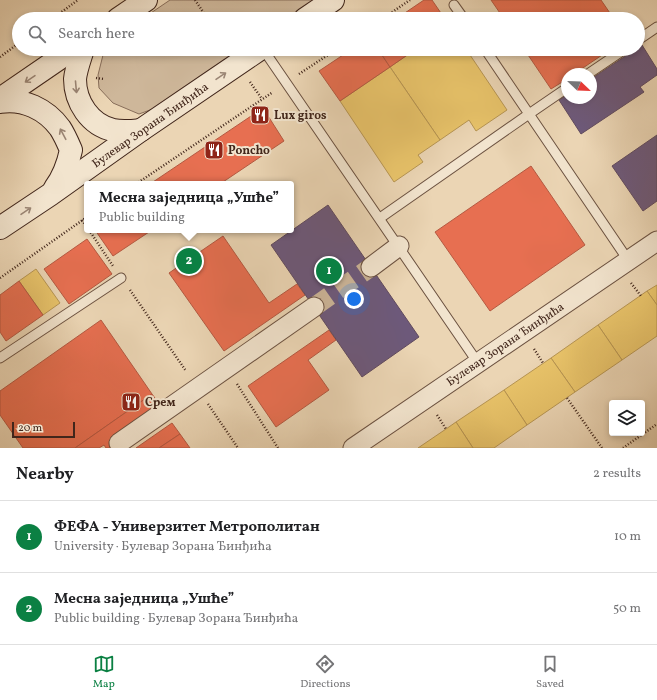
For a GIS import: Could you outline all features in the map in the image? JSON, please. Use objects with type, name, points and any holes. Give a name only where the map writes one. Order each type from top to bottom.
[{"type":"street","points":[[128,12],[146,0]]},
{"type":"street","points":[[315,12],[333,0]]},
{"type":"street","points":[[0,100],[64,56]]},
{"type":"street","points":[[81,56],[75,79],[77,97],[85,112],[102,126],[112,130],[127,132],[141,130]]},
{"type":"street","name":"Булевар Зорана Ђинђића","points":[[0,228],[141,130],[252,56]]},
{"type":"street","points":[[0,100],[21,101],[31,105],[46,114],[60,128],[71,150],[63,177],[51,194]]},
{"type":"street","name":"Булевар Зорана Ђинђића","points":[[353,448],[657,241]]},
{"type":"street","points":[[371,267],[399,246]]},
{"type":"street","points":[[119,444],[314,307]]},
{"type":"lane","points":[[454,5],[459,12]]},
{"type":"lane","points":[[645,35],[657,27]]},
{"type":"lane","points":[[267,56],[380,218],[478,363]]},
{"type":"lane","points":[[489,56],[628,260]]},
{"type":"lane","points":[[597,68],[615,56]]},
{"type":"lane","points":[[380,218],[561,92]]},
{"type":"lane","points":[[0,358],[121,278]]},
{"type":"path","points":[[62,12],[78,0]]},
{"type":"path","points":[[195,0],[203,12]]},
{"type":"path","points":[[392,12],[410,0]]},
{"type":"path","points":[[0,57],[12,48]]},
{"type":"path","points":[[140,181],[327,56]]},
{"type":"path","points":[[96,78],[104,79]]},
{"type":"path","points":[[255,90],[262,99]]},
{"type":"path","points":[[0,278],[82,220],[84,223]]},
{"type":"path","points":[[91,233],[238,448]]},
{"type":"path","points":[[630,280],[641,296]]},
{"type":"path","points":[[532,347],[543,363]]},
{"type":"path","points":[[227,368],[278,448]]},
{"type":"path","points":[[567,398],[602,448]]},
{"type":"path","points":[[435,413],[446,429]]},
{"type":"path","points":[[622,448],[657,424]]},
{"type":"shaded area","points":[[170,0],[317,0],[300,12],[152,12]]},
{"type":"shaded area","points":[[103,56],[237,56],[172,102],[139,114],[113,103],[99,88],[98,75]]},
{"type":"building: Homes","points":[[406,56],[471,56],[507,110],[476,131],[469,120],[440,140],[390,67]]},
{"type":"building: Homes","points":[[390,67],[440,140],[418,155],[423,162],[394,182],[340,101]]},
{"type":"building: Homes","points":[[36,269],[60,303],[43,315],[19,281]]},
{"type":"building: Homes","points":[[657,285],[657,305],[647,291]]},
{"type":"building: Homes","points":[[647,291],[657,305],[657,336],[622,360],[598,325]]},
{"type":"building: Homes","points":[[598,325],[622,360],[575,392],[551,358]]},
{"type":"building: Homes","points":[[551,358],[575,392],[527,425],[504,390]]},
{"type":"building: Homes","points":[[504,390],[527,425],[494,448],[473,448],[456,422]]},
{"type":"building: Homes","points":[[456,422],[473,448],[418,448],[446,429]]},
{"type":"building: Shops","points":[[424,0],[432,0],[440,12],[406,12]]},
{"type":"building: Shops","points":[[491,0],[601,0],[609,12],[499,12]]},
{"type":"building: Shops","points":[[342,56],[383,56],[390,67],[340,101],[319,71]]},
{"type":"building: Shops","points":[[383,56],[406,56],[390,67]]},
{"type":"building: Shops","points":[[529,56],[601,56],[583,68],[561,68],[561,83],[551,89]]},
{"type":"building: Shops","points":[[263,108],[284,141],[224,181],[154,181]]},
{"type":"building: Shops","points":[[531,166],[585,245],[490,311],[435,232]]},
{"type":"building: Shops","points":[[97,233],[148,233],[113,256]]},
{"type":"building: Shops","points":[[223,236],[269,303],[297,284],[305,295],[224,351],[169,273]]},
{"type":"building: Shops","points":[[87,239],[112,274],[69,304],[44,269]]},
{"type":"building: Shops","points":[[19,281],[43,315],[6,341],[0,332],[0,295]]},
{"type":"building: Shops","points":[[101,320],[152,394],[75,448],[23,448],[0,415],[0,391]]},
{"type":"building: Shops","points":[[329,330],[336,340],[308,360],[329,390],[276,427],[248,386]]},
{"type":"building: Shops","points":[[152,394],[160,405],[122,448],[106,448],[104,445],[99,448],[75,448]]},
{"type":"building: Shops","points":[[172,423],[180,434],[159,448],[136,448]]},
{"type":"building: Shops","points":[[180,434],[190,448],[159,448]]},
{"type":"building: Offices","points":[[645,50],[657,69],[657,75],[640,87],[644,92],[581,134],[562,104],[597,104],[597,75],[626,56],[645,56]]},
{"type":"building: Offices","points":[[657,135],[657,201],[643,211],[612,166]]},
{"type":"building: Offices","points":[[328,205],[419,337],[362,377],[271,245],[288,233],[294,233],[294,229]]},
{"type":"tunnel","points":[[314,307],[371,267]]},
{"type":"place","name":"Lux giros","points":[[260,115]]},
{"type":"place","name":"Poncho","points":[[214,150]]},
{"type":"place","name":"Месна заједница „Ушће”","points":[[189,261]]},
{"type":"place","name":"ФЕФА - Универзитет Метрополитан","points":[[329,271]]},
{"type":"place","name":"Срем","points":[[131,402]]}]
